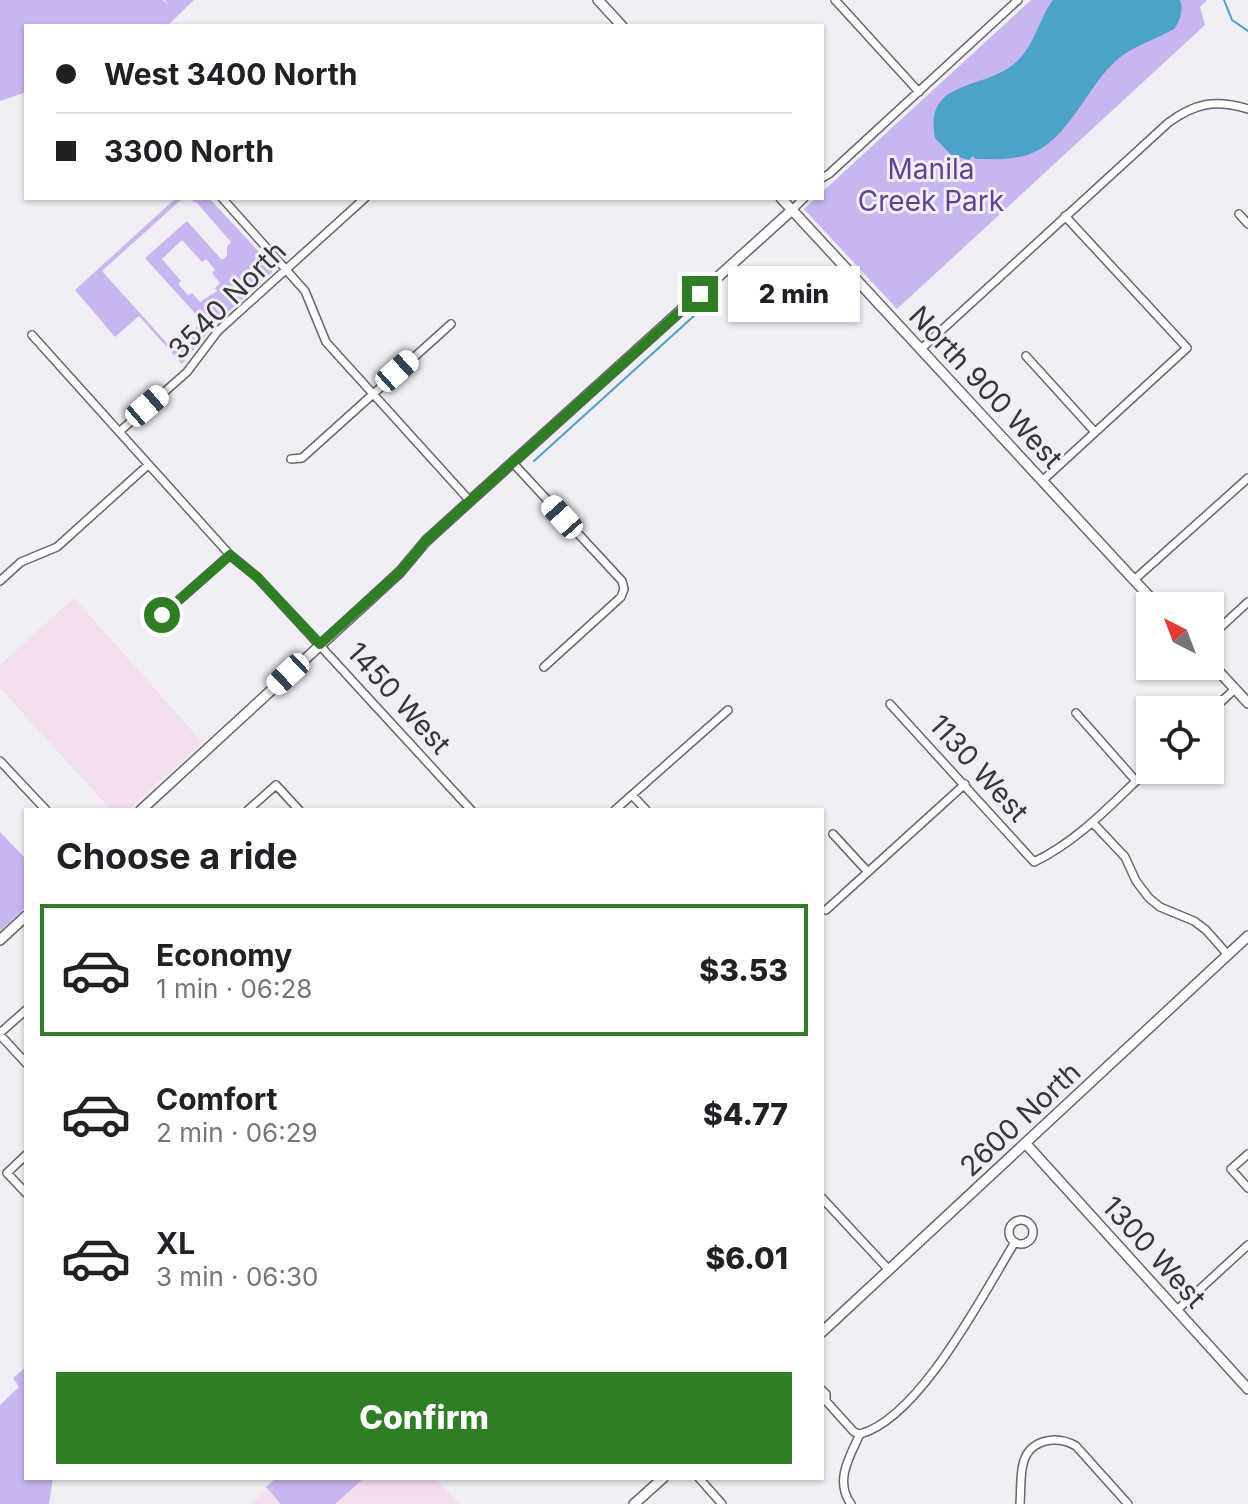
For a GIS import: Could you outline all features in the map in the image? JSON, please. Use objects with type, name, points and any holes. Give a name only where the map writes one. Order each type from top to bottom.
[{"type":"street","points":[[598,0],[620,24]]},
{"type":"street","points":[[835,0],[919,92]]},
{"type":"street","points":[[826,176],[1018,0]]},
{"type":"street","points":[[921,349],[1188,108],[1210,103],[1248,109]]},
{"type":"street","points":[[224,200],[305,291],[326,342],[470,501]]},
{"type":"street","name":"3540 North","points":[[119,432],[187,372],[218,331],[363,200]]},
{"type":"street","name":"North 900 West","points":[[783,200],[1145,592]]},
{"type":"street","points":[[143,808],[400,572],[426,541],[802,200]]},
{"type":"street","points":[[1239,214],[1248,224]]},
{"type":"street","points":[[1042,481],[1187,348],[1065,216]]},
{"type":"street","points":[[291,459],[302,458],[451,324]]},
{"type":"street","name":"1450 West","points":[[32,335],[230,555],[257,577],[469,808]]},
{"type":"street","points":[[1026,356],[1094,431]]},
{"type":"street","points":[[513,463],[622,581],[624,589],[621,597],[544,667]]},
{"type":"street","points":[[0,581],[21,562],[57,547],[148,465]]},
{"type":"street","points":[[1134,580],[1248,478]]},
{"type":"street","points":[[162,615],[230,555]]},
{"type":"street","points":[[1224,624],[1248,602]]},
{"type":"street","points":[[1224,677],[1248,703]]},
{"type":"street","points":[[1224,699],[1235,689]]},
{"type":"street","name":"1130 West","points":[[890,704],[1034,862],[1051,854],[1093,823]]},
{"type":"street","points":[[617,808],[728,710]]},
{"type":"street","points":[[1076,713],[1136,781],[1093,823],[1125,857],[1136,881],[1149,898],[1160,907],[1194,921],[1228,955]]},
{"type":"street","points":[[0,761],[44,808]]},
{"type":"street","points":[[826,910],[965,784]]},
{"type":"street","points":[[250,808],[276,785],[297,808]]},
{"type":"street","points":[[632,795],[644,808]]},
{"type":"street","points":[[833,834],[867,871]]},
{"type":"street","points":[[0,940],[24,918]]},
{"type":"street","name":"2600 North","points":[[824,1330],[1248,936]]},
{"type":"street","points":[[24,1012],[0,1034],[24,1061]]},
{"type":"street","name":"1300 West","points":[[1026,1144],[1248,1389]]},
{"type":"street","points":[[1248,1154],[1231,1169],[1248,1188]]},
{"type":"street","points":[[24,1157],[7,1173],[24,1191]]},
{"type":"street","points":[[824,1200],[889,1270]]},
{"type":"street","points":[[824,1400],[854,1432],[860,1434],[881,1426],[917,1392],[936,1368],[1015,1242]]},
{"type":"street","points":[[1177,1310],[1248,1245]]},
{"type":"street","points":[[851,1504],[842,1483],[846,1463],[860,1434]]},
{"type":"street","points":[[1020,1504],[1023,1462],[1032,1447],[1042,1441],[1065,1440],[1076,1446],[1128,1504]]},
{"type":"street","points":[[634,1504],[661,1480]]},
{"type":"street","points":[[701,1480],[722,1504]]},
{"type":"shaded area","points":[[74,598],[202,742],[131,808],[109,808],[0,688],[0,665]]},
{"type":"shaded area","points":[[278,1480],[437,1480],[459,1504],[251,1504]]},
{"type":"green space","points":[[0,0],[163,0],[168,5],[165,0],[194,0],[169,24],[24,24],[24,93],[0,101]]},
{"type":"green space","name":"Manila Creek Park","points":[[1031,0],[1207,0],[1200,7],[1205,25],[897,309],[804,209],[814,200],[824,200],[824,190]]},
{"type":"green space","points":[[174,200],[181,200],[102,271],[174,351],[202,321],[145,258],[187,221],[222,260],[227,256],[227,246],[231,242],[191,200],[211,200],[272,266],[272,272],[213,326],[182,364],[139,316],[115,337],[75,290]],"holes":[[[182,240],[202,262],[206,259],[220,283],[215,288],[217,291],[200,302],[178,284],[181,281],[162,259]]]},
{"type":"green space","points":[[0,832],[24,857],[24,909],[0,931]]},
{"type":"green space","points":[[24,1369],[24,1480],[53,1480],[49,1504],[0,1504],[0,1405],[19,1387],[13,1378]]},
{"type":"green space","points":[[274,1480],[362,1480],[335,1504],[281,1504],[266,1487]]},
{"type":"water","points":[[1053,0],[1180,0],[1181,11],[1174,29],[1119,58],[1063,130],[1036,152],[1003,159],[975,159],[973,156],[969,160],[951,155],[935,138],[934,119],[938,105],[959,88],[1002,72],[1015,63],[1027,49]]},
{"type":"waterway","points":[[1224,0],[1232,20],[1248,31]]},
{"type":"waterway","points":[[534,461],[695,315]]},
{"type":"route","points":[[162,615],[230,555],[257,577],[320,644],[400,572],[426,541],[700,294]]}]
